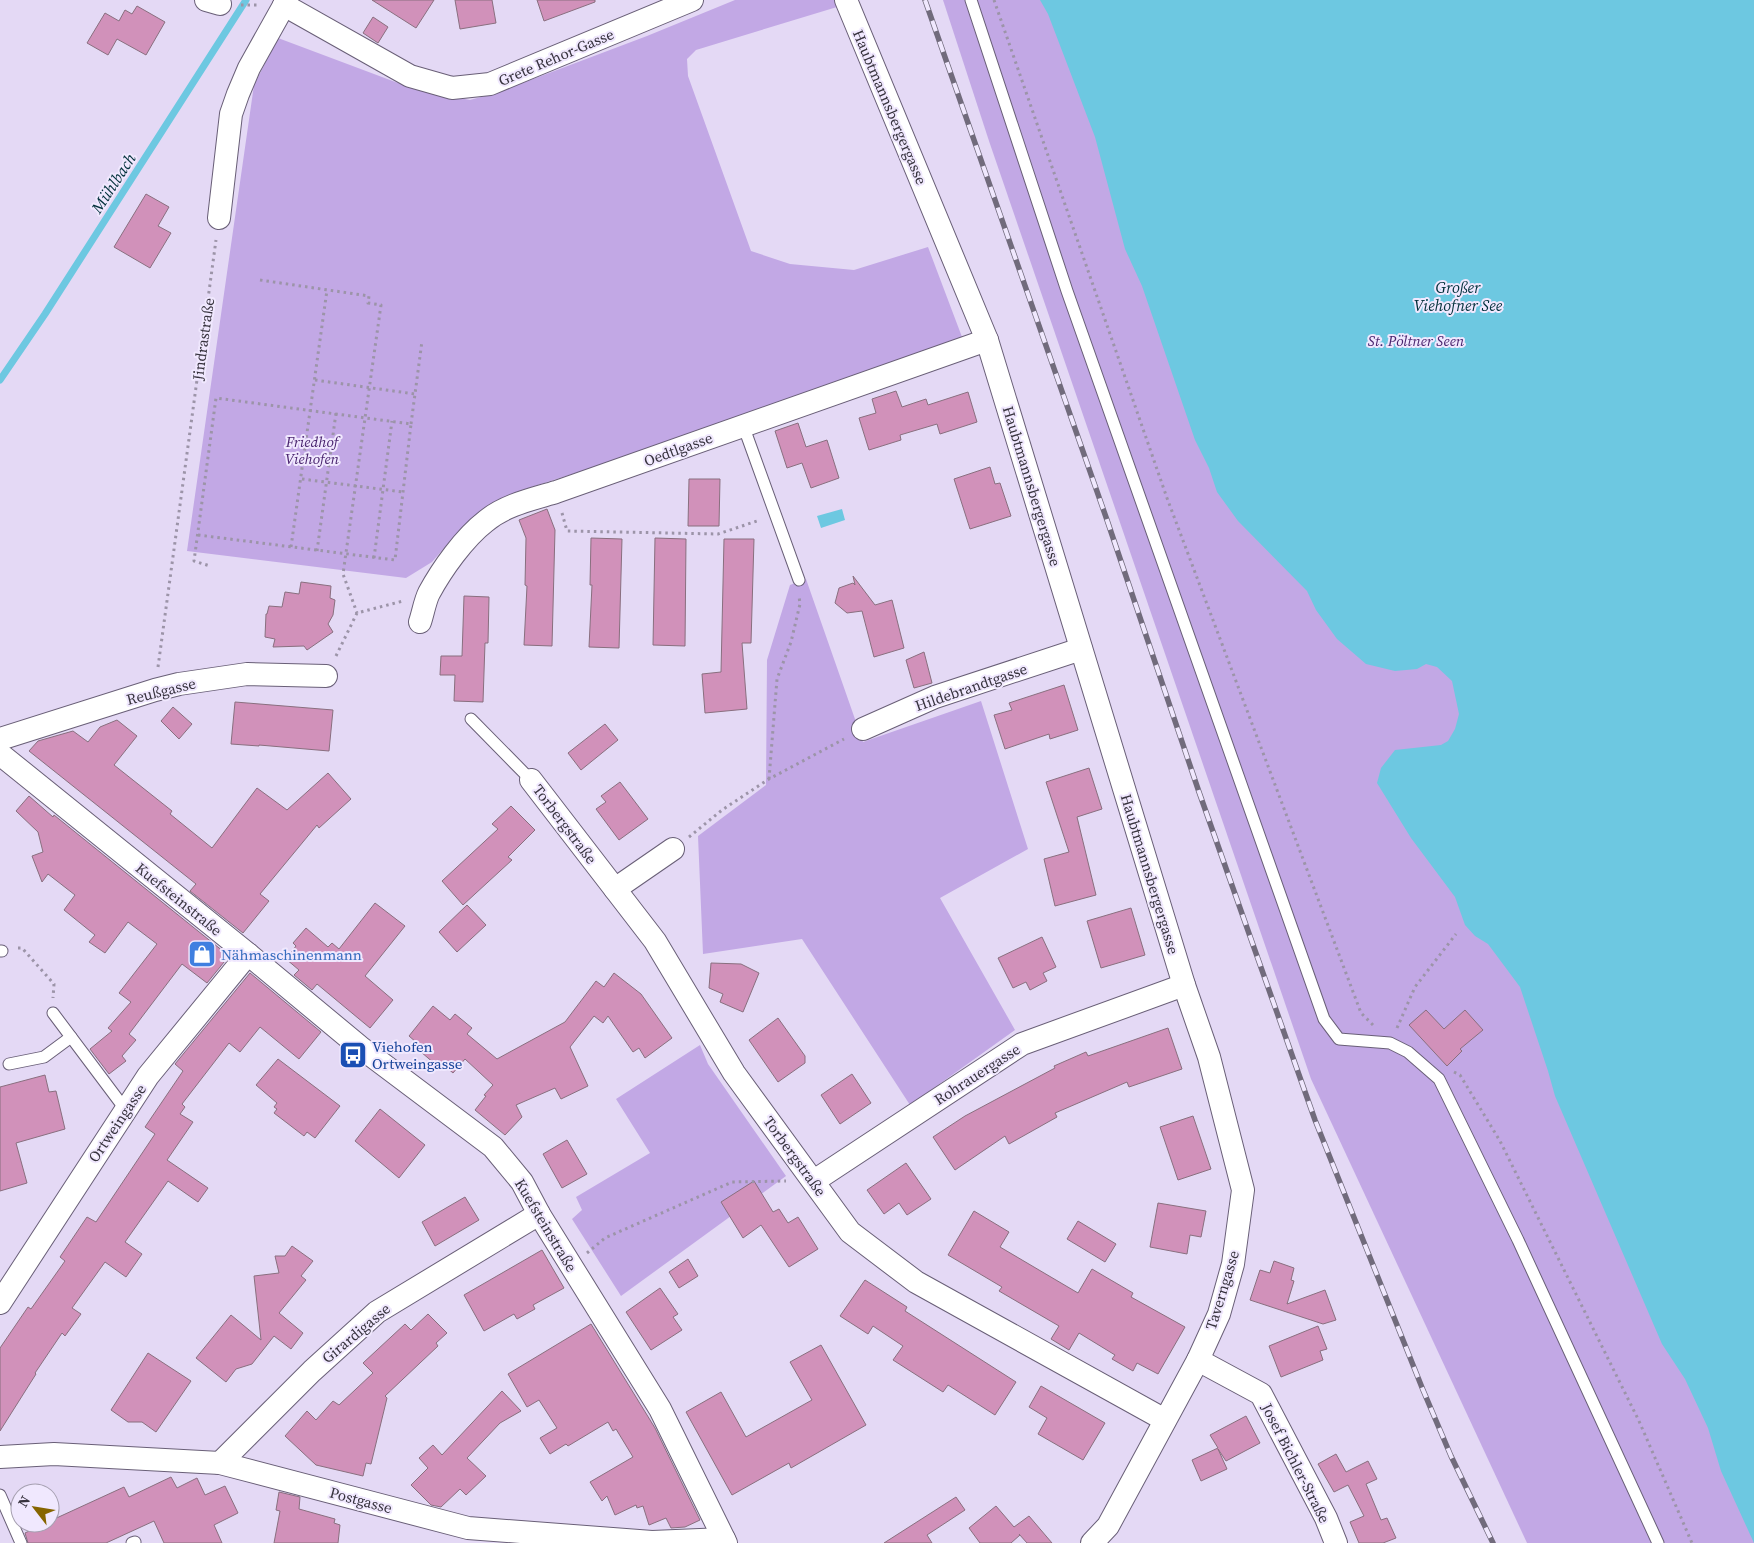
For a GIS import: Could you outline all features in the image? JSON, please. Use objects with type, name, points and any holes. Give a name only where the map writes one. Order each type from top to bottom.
[{"type":"street","name":"Grete Rehor-Gasse","points":[[286,3],[410,76],[452,88],[490,84],[692,0]]},
{"type":"street","name":"Haubtmannsbergergasse","points":[[846,0],[987,340],[1184,985]]},
{"type":"street","points":[[219,218],[232,114],[238,94],[248,68],[286,3]]},
{"type":"street","name":"Oedtlgasse","points":[[420,622],[428,594],[449,562],[486,520],[511,506],[556,492],[987,340]]},
{"type":"street","name":"Hildebrandtgasse","points":[[864,729],[935,697],[1081,649]]},
{"type":"street","name":"Reußgasse","points":[[0,739],[179,684],[247,674],[326,676]]},
{"type":"street","name":"Kuefsteinstraße","points":[[0,754],[360,1047],[493,1147],[522,1182],[539,1214],[660,1409],[725,1541]]},
{"type":"street","name":"Torbergstraße","points":[[531,780],[655,941],[734,1073],[850,1232],[916,1282],[1165,1420]]},
{"type":"street","points":[[615,889],[673,849]]},
{"type":"street","name":"Ortweingasse","points":[[0,1303],[148,1076],[248,954]]},
{"type":"street","name":"Rohrauergasse","points":[[814,1181],[1022,1044],[1184,985]]},
{"type":"street","name":"Taverngasse","points":[[1092,1543],[1108,1526],[1198,1360],[1219,1314],[1233,1264],[1244,1190],[1209,1058],[1184,985]]},
{"type":"street","name":"Girardigasse","points":[[220,1463],[312,1372],[377,1312],[539,1214]]},
{"type":"street","name":"Josef Bichler-Straße","points":[[1198,1360],[1261,1394],[1326,1518],[1336,1543]]},
{"type":"street","name":"Postgasse","points":[[0,1457],[54,1454],[220,1463],[468,1528],[652,1542],[725,1541]]},
{"type":"lane","points":[[971,0],[1066,291],[1324,1018],[1339,1039],[1390,1043],[1408,1052],[1439,1079],[1518,1240],[1658,1543]]},
{"type":"lane","points":[[743,425],[799,580]]},
{"type":"lane","points":[[471,719],[531,780]]},
{"type":"lane","points":[[53,1013],[126,1109]]},
{"type":"lane","points":[[9,1064],[44,1057],[71,1037]]},
{"type":"lane","points":[[0,1495],[18,1542]]},
{"type":"path","points":[[994,0],[1167,498],[1361,1013],[1390,1043],[1415,987],[1456,934]]},
{"type":"path","name":"Jindrastraße","points":[[155,690],[219,218]]},
{"type":"path","points":[[260,280],[369,296],[368,303],[380,305],[343,574],[357,613],[326,676]]},
{"type":"path","points":[[291,547],[328,290]]},
{"type":"path","points":[[198,534],[395,560],[410,424],[422,341]]},
{"type":"path","points":[[315,380],[415,394]]},
{"type":"path","points":[[210,566],[194,561],[216,398],[410,424]]},
{"type":"path","points":[[317,550],[336,413]]},
{"type":"path","points":[[374,558],[392,421]]},
{"type":"path","points":[[301,479],[402,492]]},
{"type":"path","points":[[556,492],[567,531],[718,534],[775,515]]},
{"type":"path","points":[[769,779],[777,679],[791,642],[800,604],[799,580]]},
{"type":"path","points":[[357,613],[428,594]]},
{"type":"path","points":[[673,849],[722,810],[769,779],[864,729]]},
{"type":"path","points":[[1,951],[22,948],[54,984],[53,1013]]},
{"type":"path","points":[[1451,1071],[1460,1074],[1500,1141],[1639,1421],[1692,1543]]},
{"type":"path","points":[[571,1266],[605,1238],[732,1182],[814,1181]]},
{"type":"green space","name":"Friedhof Viehofen","points":[[735,0],[834,0],[837,7],[696,50],[687,59],[688,76],[751,251],[790,264],[854,270],[928,247],[962,337],[654,448],[522,490],[482,512],[457,533],[432,562],[406,578],[187,551],[254,85],[278,38],[414,89],[470,100],[499,92],[647,36]]},
{"type":"green space","name":"Großer Viehofner See","points":[[943,0],[1754,0],[1754,1543],[1527,1543],[1311,1079],[989,141]]},
{"type":"green space","points":[[806,579],[863,742],[981,701],[1028,849],[940,898],[1015,1030],[910,1105],[802,939],[703,954],[698,836],[766,785],[767,660],[790,585]]},
{"type":"green space","points":[[700,1045],[708,1064],[786,1176],[621,1296],[572,1219],[582,1210],[576,1197],[650,1153],[616,1099]]},
{"type":"water","name":"Großer Viehofner See","points":[[1040,0],[1754,0],[1754,1543],[1721,1471],[1708,1428],[1685,1379],[1662,1344],[1555,1096],[1520,987],[1488,944],[1475,936],[1465,925],[1455,897],[1411,838],[1377,783],[1381,768],[1395,750],[1441,745],[1448,741],[1455,729],[1459,714],[1452,681],[1437,667],[1426,664],[1417,669],[1395,671],[1366,664],[1337,639],[1316,610],[1307,591],[1238,521],[1217,492],[1209,468],[1195,440],[1142,286],[1125,249],[1095,137],[1048,14]]},
{"type":"water","points":[[842,509],[845,520],[821,528],[817,516]]},
{"type":"building","points":[[372,0],[434,0],[416,28]]},
{"type":"building","points":[[455,0],[492,0],[496,23],[460,29]]},
{"type":"building","points":[[537,0],[595,0],[595,2],[544,21]]},
{"type":"building","points":[[137,6],[165,22],[146,55],[117,39],[108,55],[87,43],[105,13],[119,21],[125,10],[132,14]]},
{"type":"building","points":[[373,17],[388,27],[378,43],[363,33]]},
{"type":"building","points":[[146,194],[169,207],[158,226],[171,233],[150,268],[114,247]]},
{"type":"building","points":[[896,391],[902,407],[926,399],[928,405],[968,392],[977,422],[940,434],[937,424],[900,435],[901,440],[869,450],[859,418],[876,413],[872,399]]},
{"type":"building","points":[[798,423],[806,447],[827,440],[839,478],[811,488],[802,463],[787,468],[775,431]]},
{"type":"building","points":[[990,467],[995,484],[1000,483],[1011,516],[970,529],[954,479]]},
{"type":"building","points":[[689,479],[720,479],[719,526],[688,526]]},
{"type":"building","points":[[547,509],[555,530],[552,646],[524,645],[527,586],[525,585],[526,538],[519,520]]},
{"type":"building","points":[[591,538],[622,539],[619,648],[589,647],[592,585],[590,585]]},
{"type":"building","points":[[655,538],[686,539],[685,646],[653,645]]},
{"type":"building","points":[[724,539],[754,539],[751,643],[742,643],[747,709],[705,713],[702,674],[721,672]]},
{"type":"building","points":[[853,576],[875,605],[892,600],[904,648],[874,657],[862,611],[847,613],[835,603],[839,588],[853,583],[855,585]]},
{"type":"building","points":[[301,582],[331,586],[330,598],[335,600],[333,615],[328,624],[333,632],[307,650],[304,646],[273,647],[275,639],[265,637],[266,614],[269,606],[282,607],[285,592],[299,594]]},
{"type":"building","points":[[464,596],[489,597],[488,643],[485,643],[483,702],[454,701],[455,675],[440,675],[441,656],[462,656]]},
{"type":"building","points":[[924,652],[932,683],[914,688],[906,660]]},
{"type":"building","points":[[1064,685],[1078,730],[1050,739],[1049,734],[1005,749],[994,715],[1012,710],[1009,703]]},
{"type":"building","points":[[235,702],[333,710],[329,751],[231,744]]},
{"type":"building","points":[[173,707],[192,724],[179,739],[161,721]]},
{"type":"building","points":[[117,720],[137,736],[114,765],[172,811],[170,814],[212,848],[257,788],[287,810],[328,773],[351,799],[319,828],[317,825],[260,894],[269,901],[243,933],[190,891],[196,884],[29,751],[38,741],[73,731],[88,742],[100,727]]},
{"type":"building","points":[[605,724],[618,740],[581,770],[568,753]]},
{"type":"building","points":[[1089,768],[1102,809],[1077,817],[1096,895],[1055,906],[1044,859],[1069,852],[1046,782]]},
{"type":"building","points":[[620,782],[648,819],[619,840],[596,809],[606,802],[601,796]]},
{"type":"building","points":[[29,796],[229,956],[207,983],[182,964],[129,1034],[136,1040],[122,1056],[126,1061],[109,1074],[90,1049],[112,1031],[108,1028],[131,1002],[119,993],[157,944],[128,922],[105,953],[89,942],[95,935],[64,910],[75,895],[48,874],[42,882],[32,856],[43,852],[38,832],[16,811]]},
{"type":"building","points":[[511,806],[535,830],[508,857],[512,860],[463,905],[442,881],[498,829],[492,824]]},
{"type":"building","points":[[375,903],[405,926],[365,976],[393,1000],[370,1028],[317,984],[312,990],[294,975],[299,970],[286,959],[296,946],[293,943],[306,928],[328,947],[332,943],[339,949]]},
{"type":"building","points":[[467,905],[486,925],[457,952],[439,932]]},
{"type":"building","points":[[1131,908],[1145,955],[1101,968],[1087,921]]},
{"type":"building","points":[[1042,937],[1056,967],[1043,973],[1047,981],[1030,990],[1026,982],[1013,988],[998,958]]},
{"type":"building","points":[[711,963],[741,964],[759,973],[743,1012],[720,1002],[723,994],[709,988]]},
{"type":"building","points":[[250,973],[321,1032],[299,1059],[260,1027],[240,1052],[229,1043],[182,1104],[185,1107],[180,1114],[193,1122],[167,1160],[208,1188],[198,1202],[168,1181],[125,1242],[142,1254],[126,1277],[105,1262],[72,1308],[81,1314],[65,1336],[62,1333],[0,1431],[0,1348],[28,1307],[31,1309],[65,1261],[60,1257],[87,1217],[96,1222],[155,1134],[145,1127],[183,1071],[175,1064]]},
{"type":"building","points":[[614,973],[641,994],[672,1038],[645,1058],[639,1048],[633,1052],[608,1016],[603,1023],[594,1016],[570,1047],[588,1086],[561,1099],[555,1088],[516,1105],[522,1117],[505,1135],[475,1110],[493,1085],[465,1059],[453,1073],[438,1060],[435,1064],[421,1052],[424,1049],[409,1036],[433,1006],[450,1020],[455,1014],[472,1028],[467,1034],[497,1059],[565,1022],[596,981],[604,987]]},
{"type":"building","points":[[1426,1010],[1444,1029],[1465,1010],[1483,1030],[1460,1049],[1462,1051],[1447,1066],[1409,1025]]},
{"type":"building","points":[[778,1018],[805,1056],[805,1063],[778,1082],[749,1040]]},
{"type":"building","points":[[1168,1028],[1182,1069],[1129,1087],[1127,1082],[1055,1113],[1057,1117],[1009,1144],[1005,1136],[955,1170],[933,1137],[965,1116],[1055,1068],[1054,1066],[1086,1052],[1088,1056]]},
{"type":"building","points":[[278,1059],[340,1106],[315,1138],[307,1132],[304,1136],[274,1113],[277,1109],[274,1107],[277,1103],[256,1085]]},
{"type":"building","points":[[852,1074],[871,1103],[840,1124],[821,1095]]},
{"type":"building","points":[[45,1075],[49,1092],[56,1091],[65,1129],[16,1143],[27,1183],[0,1191],[0,1087]]},
{"type":"building","points":[[380,1109],[425,1145],[399,1178],[355,1141]]},
{"type":"building","points":[[1193,1116],[1211,1169],[1178,1180],[1160,1127]]},
{"type":"building","points":[[567,1140],[587,1174],[562,1188],[543,1154]]},
{"type":"building","points":[[906,1163],[931,1199],[907,1215],[899,1203],[884,1214],[867,1190]]},
{"type":"building","points":[[754,1181],[773,1212],[779,1209],[788,1223],[798,1217],[818,1249],[789,1267],[761,1225],[743,1238],[721,1202]]},
{"type":"building","points":[[465,1197],[479,1220],[435,1246],[422,1222]]},
{"type":"building","points":[[1158,1203],[1206,1211],[1201,1237],[1190,1235],[1187,1254],[1150,1247]]},
{"type":"building","points":[[974,1211],[1009,1232],[1000,1247],[1078,1293],[1092,1269],[1133,1293],[1131,1297],[1185,1327],[1158,1374],[1137,1363],[1133,1371],[1112,1359],[1115,1355],[1079,1333],[1069,1350],[1051,1339],[1059,1326],[999,1291],[1002,1287],[948,1255]]},
{"type":"building","points":[[1078,1221],[1116,1244],[1105,1262],[1067,1239]]},
{"type":"building","points":[[292,1246],[313,1261],[301,1276],[306,1280],[279,1313],[303,1333],[291,1349],[274,1336],[252,1364],[236,1369],[226,1382],[196,1358],[231,1315],[261,1340],[254,1276],[279,1273],[275,1256],[285,1256]]},
{"type":"building","points":[[542,1250],[564,1288],[533,1305],[535,1309],[517,1319],[514,1314],[484,1331],[464,1295]]},
{"type":"building","points":[[688,1259],[698,1276],[679,1288],[669,1272]]},
{"type":"building","points":[[1274,1261],[1294,1268],[1291,1280],[1294,1281],[1287,1304],[1325,1290],[1336,1320],[1323,1324],[1250,1300],[1260,1270],[1270,1273]]},
{"type":"building","points":[[865,1280],[907,1307],[905,1311],[1016,1382],[995,1415],[948,1385],[943,1392],[893,1360],[903,1346],[873,1326],[868,1334],[840,1316]]},
{"type":"building","points":[[660,1288],[678,1314],[673,1317],[682,1330],[651,1350],[626,1312]]},
{"type":"building","points":[[428,1314],[447,1333],[436,1343],[438,1346],[385,1396],[387,1398],[371,1464],[366,1463],[363,1476],[316,1465],[285,1436],[307,1411],[316,1420],[333,1401],[339,1405],[373,1373],[363,1363],[405,1324],[411,1330]]},
{"type":"building","points":[[591,1324],[655,1428],[700,1520],[685,1527],[671,1528],[666,1518],[649,1525],[643,1506],[637,1508],[636,1505],[615,1515],[607,1496],[602,1501],[590,1482],[633,1457],[616,1429],[613,1431],[608,1422],[568,1446],[566,1444],[550,1454],[540,1438],[557,1428],[539,1400],[527,1407],[508,1374]]},
{"type":"building","points":[[1318,1326],[1327,1349],[1320,1351],[1323,1360],[1281,1377],[1269,1346]]},
{"type":"building","points":[[821,1345],[866,1425],[791,1468],[789,1463],[732,1495],[686,1412],[721,1392],[746,1437],[812,1400],[790,1362]]},
{"type":"building","points":[[148,1353],[191,1381],[156,1432],[142,1422],[128,1422],[111,1410]]},
{"type":"building","points":[[1041,1386],[1105,1423],[1083,1460],[1038,1434],[1047,1418],[1029,1407]]},
{"type":"building","points":[[502,1391],[521,1411],[500,1423],[467,1458],[486,1476],[466,1495],[460,1489],[441,1507],[431,1505],[411,1485],[428,1468],[419,1458],[433,1445],[442,1455]]},
{"type":"building","points":[[1246,1416],[1260,1443],[1226,1461],[1218,1449],[1227,1469],[1201,1481],[1192,1460],[1218,1448],[1210,1435]]},
{"type":"building","points":[[1336,1454],[1346,1472],[1368,1461],[1377,1479],[1366,1484],[1381,1520],[1387,1518],[1396,1538],[1383,1543],[1359,1543],[1350,1522],[1364,1516],[1348,1485],[1334,1492],[1318,1464]]},
{"type":"building","points":[[171,1477],[177,1488],[197,1478],[205,1495],[225,1486],[238,1513],[214,1525],[222,1543],[164,1543],[154,1521],[106,1543],[28,1543],[25,1533],[60,1533],[60,1516],[124,1487],[129,1497]]},
{"type":"building","points":[[279,1492],[300,1497],[299,1509],[335,1519],[334,1523],[340,1525],[338,1543],[274,1543],[280,1511],[276,1510]]},
{"type":"building","points":[[956,1497],[965,1510],[927,1535],[932,1543],[884,1543]]},
{"type":"building","points":[[996,1506],[1014,1527],[1029,1516],[1052,1543],[1027,1543],[1020,1535],[1011,1543],[980,1543],[969,1528]]},
{"type":"waterway","name":"Mühlbach","points":[[0,380],[45,314],[246,0]]},
{"type":"railway","points":[[925,0],[1107,520],[1199,792],[1315,1120],[1423,1390],[1451,1456],[1493,1543]]},
{"type":"place","name":"Nähmaschinenmann","points":[[202,954]]},
{"type":"place","name":"Viehofen Ortweingasse","points":[[353,1055]]},
{"type":"park label","name":"St. Pöltner Seen","points":[[1416,340]]}]
